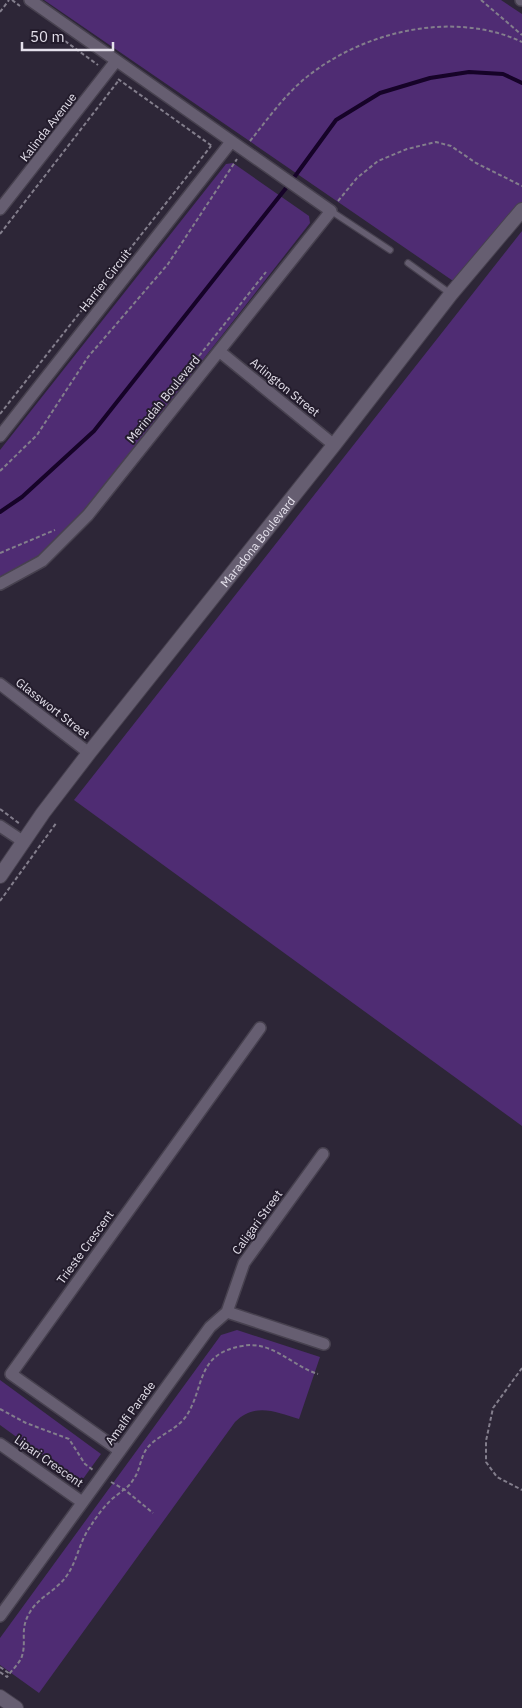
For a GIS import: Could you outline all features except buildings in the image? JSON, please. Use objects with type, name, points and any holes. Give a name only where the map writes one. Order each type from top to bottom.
[{"type":"street","points":[[30,0],[330,211]]},
{"type":"street","name":"Kalinda Avenue","points":[[0,210],[116,61]]},
{"type":"street","name":"Harrier Circuit","points":[[0,436],[231,142]]},
{"type":"street","name":"Maradona Boulevard","points":[[0,876],[89,753],[334,445],[451,294],[522,210]]},
{"type":"street","name":"Merindah Boulevard","points":[[0,584],[42,561],[88,515],[330,211]]},
{"type":"street","name":"Arlington Street","points":[[219,351],[334,445]]},
{"type":"street","name":"Glasswort Street","points":[[0,684],[89,753]]},
{"type":"street","points":[[0,826],[27,837]]},
{"type":"street","name":"Trieste Crescent","points":[[120,1451],[11,1374],[260,1028]]},
{"type":"street","name":"Caligari Street","points":[[227,1312],[244,1263],[323,1154]]},
{"type":"street","points":[[227,1312],[324,1344]]},
{"type":"street","name":"Amalfi Parade","points":[[0,1616],[210,1327],[227,1312]]},
{"type":"street","name":"Lipari Crescent","points":[[0,1444],[82,1502]]},
{"type":"street","points":[[0,1697],[16,1708]]},
{"type":"lane","points":[[330,211],[390,250]]},
{"type":"lane","points":[[408,263],[451,294]]},
{"type":"path","points":[[0,12],[10,0],[27,12]]},
{"type":"path","points":[[481,0],[522,35]]},
{"type":"path","points":[[0,471],[37,434],[88,357],[168,264],[236,162],[246,152],[288,95],[307,76],[332,59],[367,41],[401,30],[440,27],[474,29],[506,34],[522,42]]},
{"type":"path","points":[[59,36],[108,73],[236,162]]},
{"type":"path","points":[[0,234],[119,80]]},
{"type":"path","points":[[0,414],[211,146]]},
{"type":"path","points":[[0,809],[27,837]]},
{"type":"path","points":[[0,901],[57,822]]},
{"type":"path","points":[[0,1672],[7,1677],[22,1656],[23,1626],[33,1606],[65,1578],[88,1529],[116,1495],[125,1490],[138,1473],[144,1452],[150,1445],[172,1431],[186,1416],[194,1401],[203,1371],[213,1359],[229,1350],[251,1345],[276,1351],[304,1370],[318,1374]]},
{"type":"path","points":[[522,1368],[493,1408],[486,1441],[486,1462],[497,1477],[522,1490]]},
{"type":"path","points":[[0,1409],[26,1423],[69,1439],[85,1464],[125,1490],[153,1513]]},
{"type":"path","points":[[0,1667],[10,1674]]},
{"type":"shaded area","points":[[44,0],[501,0],[522,14],[522,216],[459,285]]},
{"type":"shaded area","points":[[233,163],[309,216],[310,223],[67,533],[35,558],[0,577],[0,450],[226,164]]},
{"type":"shaded area","points":[[522,231],[522,1126],[74,800]]},
{"type":"shaded area","points":[[237,1330],[320,1357],[299,1419],[266,1410],[258,1410],[250,1412],[235,1422],[39,1693],[0,1665],[0,1638],[221,1335]]},
{"type":"shaded area","points":[[0,1380],[101,1454],[80,1483],[0,1425]]},
{"type":"waterway","points":[[0,512],[22,497],[94,431],[290,183],[336,120],[380,93],[430,78],[469,72],[503,74],[522,83]]}]
